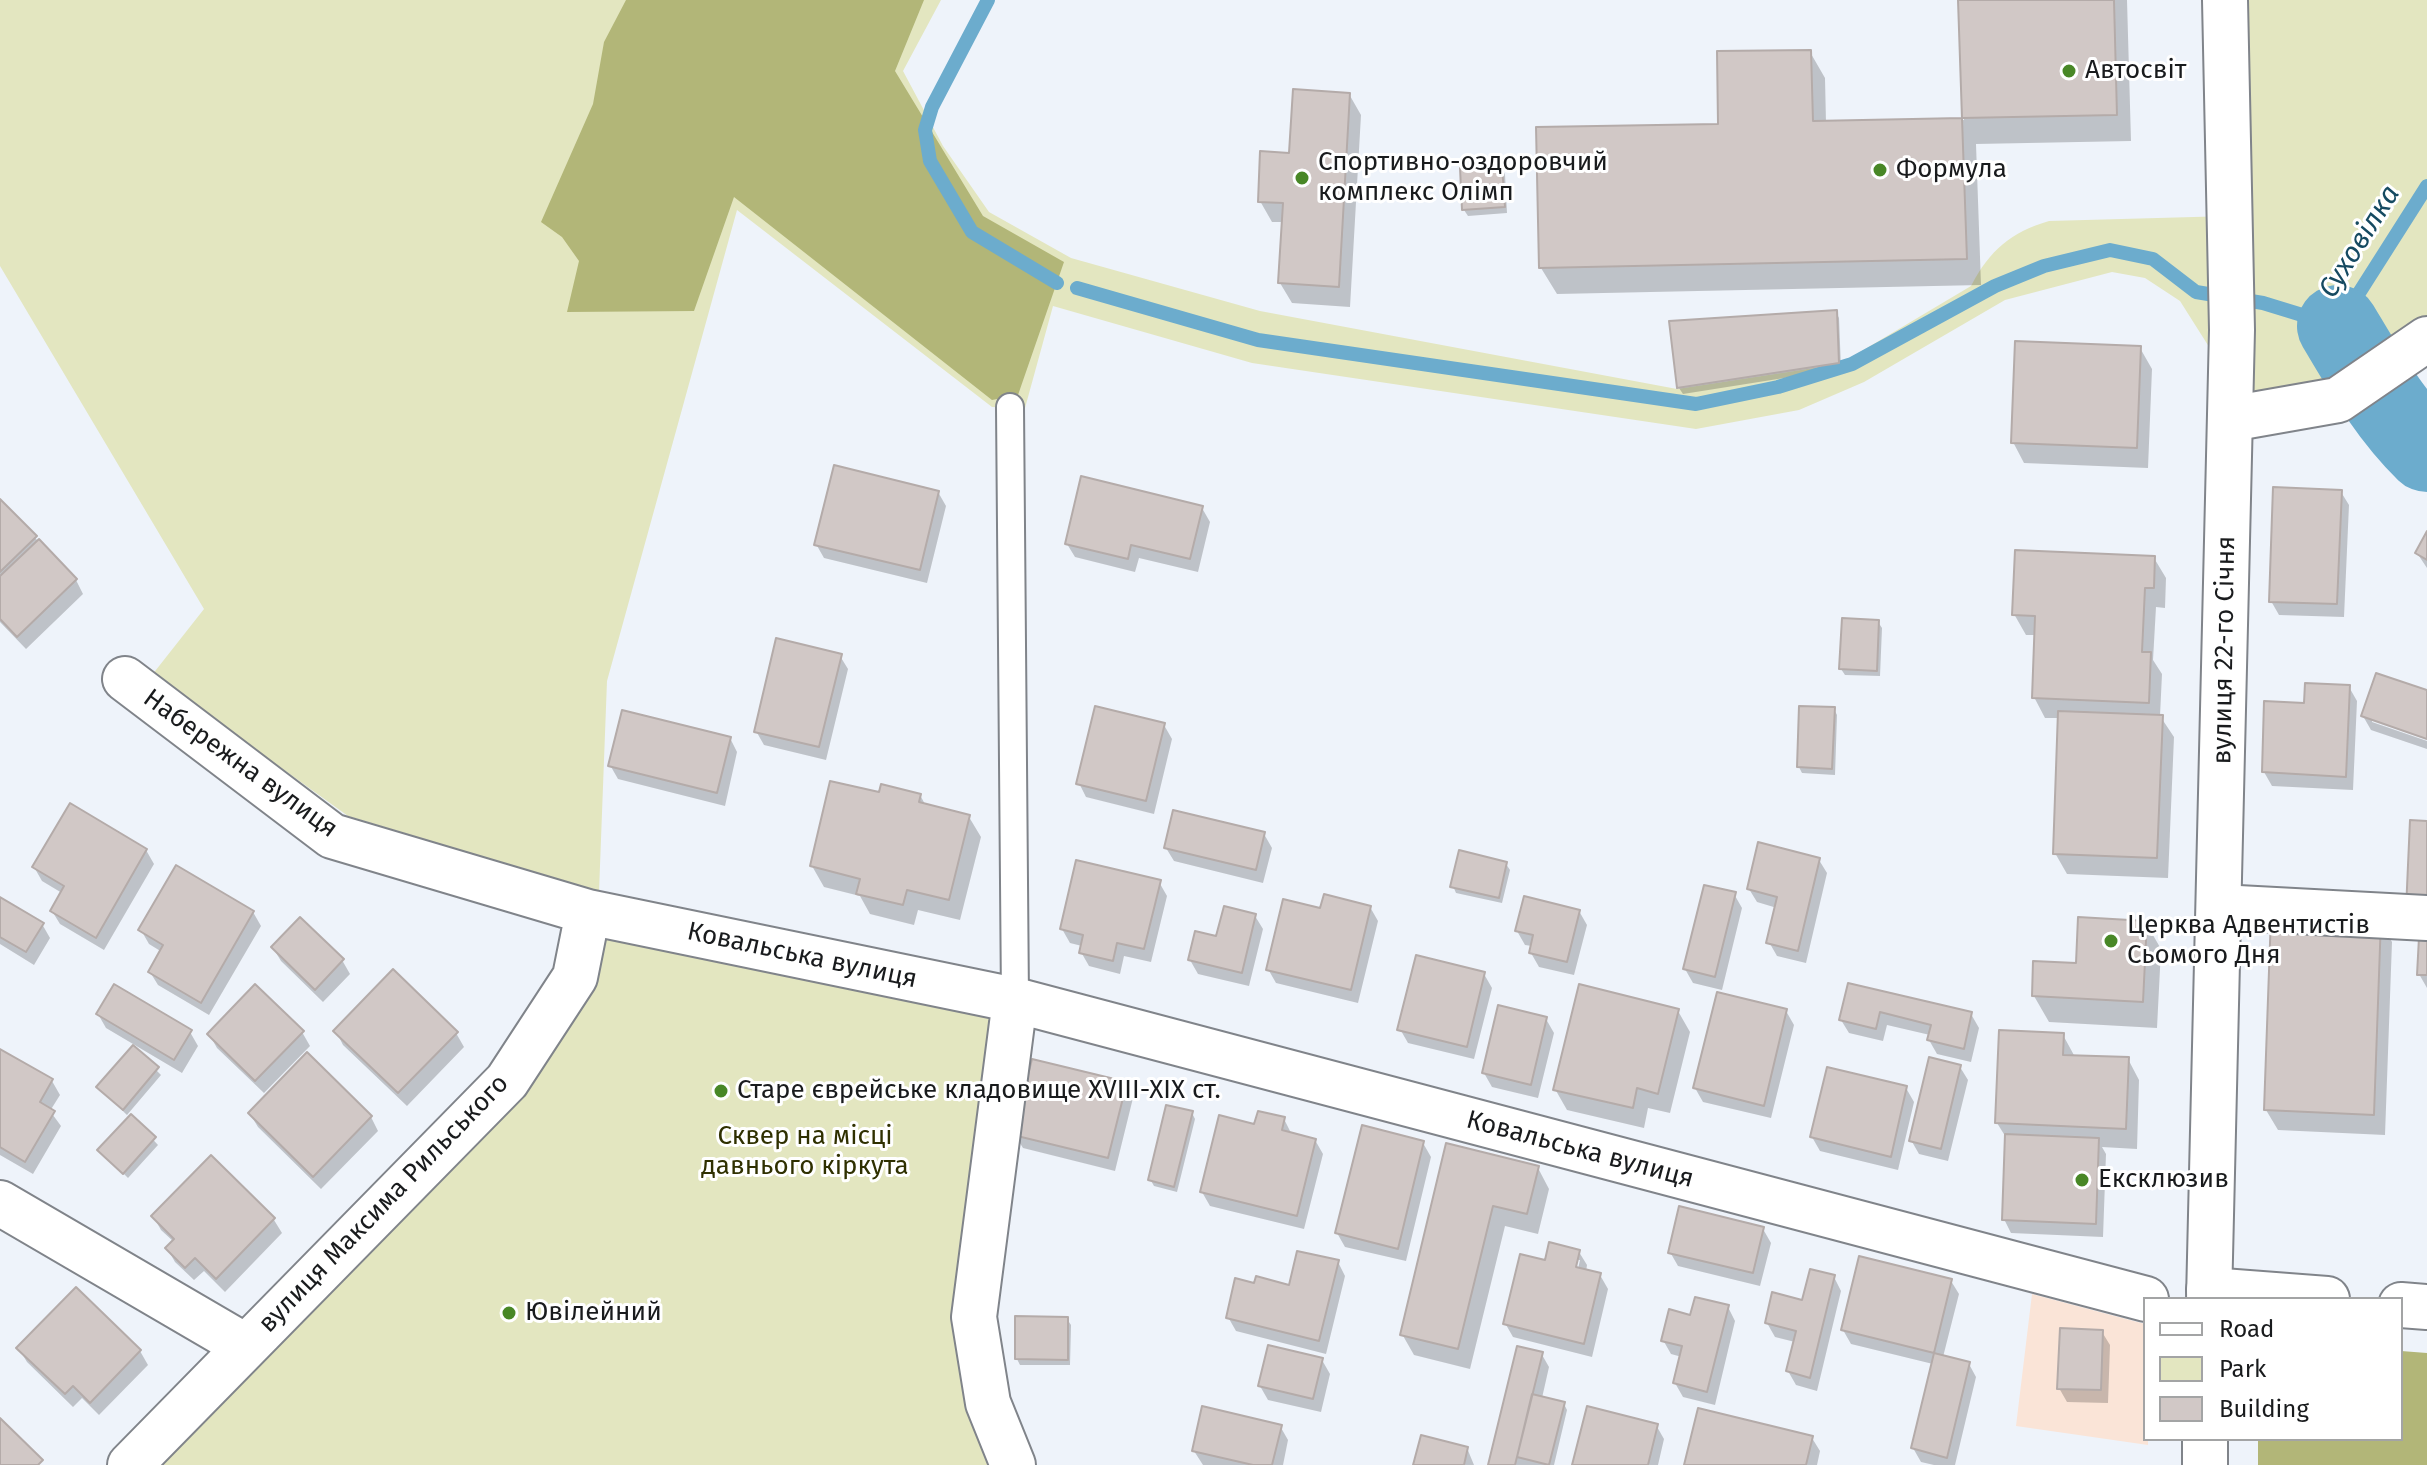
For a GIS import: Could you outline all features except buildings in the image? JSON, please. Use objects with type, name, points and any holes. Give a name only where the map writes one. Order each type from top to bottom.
[{"type":"street","name":"вулиця 22-го Січня","points":[[2209,1295],[2232,330],[2225,0]]},
{"type":"street","points":[[2230,419],[2338,400],[2427,339]]},
{"type":"street","name":"Набережна вулиця","points":[[125,679],[332,836],[588,912]]},
{"type":"street","points":[[2219,907],[2427,918]]},
{"type":"street","name":"Ковальська вулиця","points":[[588,912],[1015,1000],[2143,1298]]},
{"type":"street","name":"вулиця Максима Рильського","points":[[130,1465],[507,1081],[575,977],[588,912]]},
{"type":"street","points":[[1013,1465],[988,1403],[974,1317],[1015,1000]]},
{"type":"street","points":[[0,1203],[245,1346]]},
{"type":"street","points":[[2209,1295],[2268,1297]]},
{"type":"street","points":[[2403,1305],[2427,1307]]},
{"type":"street","points":[[2205,1441],[2205,1465]]},
{"type":"lane","points":[[1010,407],[1015,1000]]},
{"type":"shaded area","points":[[2032,1294],[2143,1323],[2143,1441],[2148,1441],[2148,1445],[2016,1426]]},
{"type":"green space","points":[[0,0],[941,0],[903,71],[943,146],[989,212],[1071,258],[1260,311],[1677,389],[1840,364],[1971,286],[1986,262],[2003,244],[2036,225],[2049,221],[2230,216],[2225,0],[2427,0],[2427,339],[2402,359],[2230,419],[2211,350],[2180,301],[2145,278],[2112,272],[2005,300],[1864,382],[1799,410],[1696,429],[1252,363],[1053,306],[1025,408],[992,407],[737,210],[607,681],[599,892],[348,816],[152,675],[204,609],[0,266]]},
{"type":"green space","points":[[626,0],[924,0],[895,71],[983,216],[1064,262],[1018,395],[992,400],[734,197],[694,311],[567,312],[579,261],[562,237],[541,222],[593,104],[604,42]]},
{"type":"green space","points":[[2387,383],[2427,430],[2427,471],[2392,437],[2362,400]]},
{"type":"green space","name":"Сквер на місці давнього кіркута","points":[[602,926],[1005,1010],[966,1316],[1004,1465],[159,1465],[511,1102]]},
{"type":"green space","points":[[2403,1351],[2427,1353],[2427,1465],[2258,1465],[2258,1441],[2403,1441]]},
{"type":"waterway","points":[[988,0],[932,107],[925,130],[930,161],[972,232],[1057,283]]},
{"type":"waterway","name":"Суховілка","points":[[1077,288],[1258,340],[1696,404],[1778,387],[1852,364],[1995,286],[2044,266],[2110,250],[2153,259],[2196,292],[2263,303],[2338,326],[2427,186]]},
{"type":"waterway","points":[[2338,326],[2389,407],[2427,451]]},
{"type":"place","name":"Автосвіт","points":[[2069,71]]},
{"type":"place","name":"Формула","points":[[1880,170]]},
{"type":"place","name":"Спортивно-оздоровчий комплекс Олімп","points":[[1302,178]]},
{"type":"place","name":"Церква Адвентистів Сьомого Дня","points":[[2111,941]]},
{"type":"place","name":"Старе єврейське кладовище XVIII-XIX ст.","points":[[721,1091]]},
{"type":"place","name":"Ексклюзив","points":[[2082,1180]]},
{"type":"place","name":"Ювілейний","points":[[509,1313]]}]
